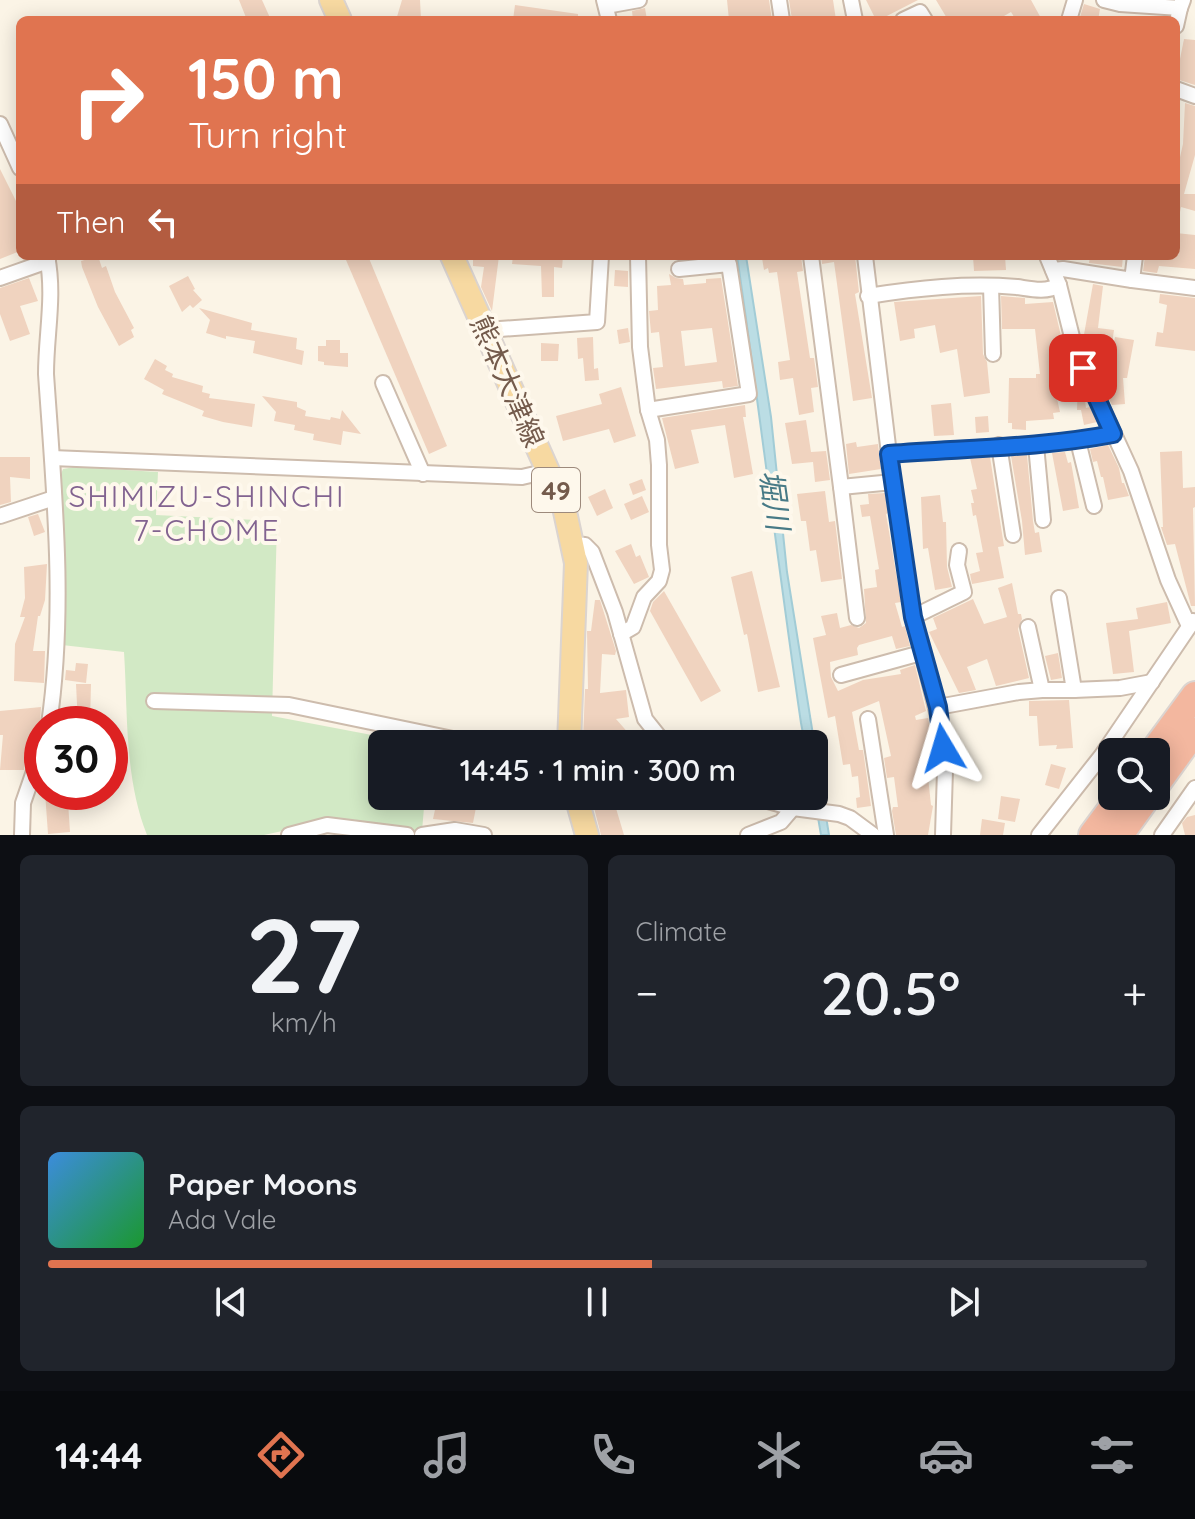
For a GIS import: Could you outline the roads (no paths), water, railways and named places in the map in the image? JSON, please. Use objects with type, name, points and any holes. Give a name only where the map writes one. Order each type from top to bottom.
[{"type":"highway","points":[[1163,738],[1195,695]]},
{"type":"highway","points":[[1170,766],[1195,731]]},
{"type":"highway","points":[[1092,835],[1111,810]]},
{"type":"highway","points":[[1120,835],[1138,810]]},
{"type":"main road","name":"熊本大津線","points":[[454,260],[564,507],[576,563],[570,730]]},
{"type":"main road","points":[[580,810],[587,835]]},
{"type":"street","points":[[606,9],[639,0]]},
{"type":"street","points":[[1104,0],[1120,4],[1182,4]]},
{"type":"street","points":[[0,124],[16,159]]},
{"type":"street","points":[[0,278],[45,260]]},
{"type":"street","points":[[48,260],[52,297],[46,374],[59,582],[52,706]]},
{"type":"street","points":[[486,330],[597,322],[601,260]]},
{"type":"street","points":[[621,634],[633,627],[644,597],[659,581],[662,570],[659,465],[640,347],[638,260]]},
{"type":"street","points":[[648,410],[749,394],[728,260],[679,269]]},
{"type":"street","points":[[812,260],[857,618]]},
{"type":"street","points":[[865,260],[913,617],[938,707],[945,770],[943,835]]},
{"type":"street","points":[[1132,280],[1134,260]]},
{"type":"street","points":[[1050,263],[1063,269],[1195,288]]},
{"type":"street","points":[[1039,835],[1102,755],[1192,622],[1168,580],[1131,471],[1075,349],[1059,285],[1050,263]]},
{"type":"street","points":[[868,296],[913,288],[991,286],[1040,290],[1059,285]]},
{"type":"street","points":[[991,286],[993,354]]},
{"type":"street","points":[[383,383],[423,474]]},
{"type":"street","points":[[889,454],[1036,445],[1113,434]]},
{"type":"street","points":[[1078,441],[1094,506]]},
{"type":"street","points":[[999,445],[1013,535]]},
{"type":"street","points":[[1036,445],[1043,520]]},
{"type":"street","points":[[52,458],[522,477],[548,471]]},
{"type":"street","points":[[841,487],[893,482]]},
{"type":"street","points":[[0,516],[54,498]]},
{"type":"street","points":[[573,544],[585,545],[592,552],[621,634],[645,719],[654,730]]},
{"type":"street","points":[[913,617],[964,592],[957,565],[959,551]]},
{"type":"street","points":[[1059,598],[1074,690]]},
{"type":"street","points":[[1028,627],[1042,690]]},
{"type":"street","points":[[841,675],[921,653]]},
{"type":"street","points":[[938,707],[1019,692],[1120,688],[1152,682]]},
{"type":"street","points":[[154,701],[289,705],[410,730]]},
{"type":"street","points":[[868,719],[886,835]]},
{"type":"street","points":[[1162,835],[1195,788]]},
{"type":"street","points":[[22,835],[24,800]]},
{"type":"street","points":[[748,835],[781,822],[791,810]]},
{"type":"street","points":[[806,810],[850,818],[873,835]]},
{"type":"street","points":[[289,835],[327,825],[407,835]]},
{"type":"street","points":[[422,835],[455,830],[484,835]]},
{"type":"water","name":"堀川","points":[[738,260],[747,260],[771,417],[787,572],[812,730],[802,730]]},
{"type":"water","points":[[817,810],[825,810],[829,835],[821,835]]},
{"type":"district","name":"SHIMIZU-SHINCHI 7-CHOME","points":[[207,513]]}]
